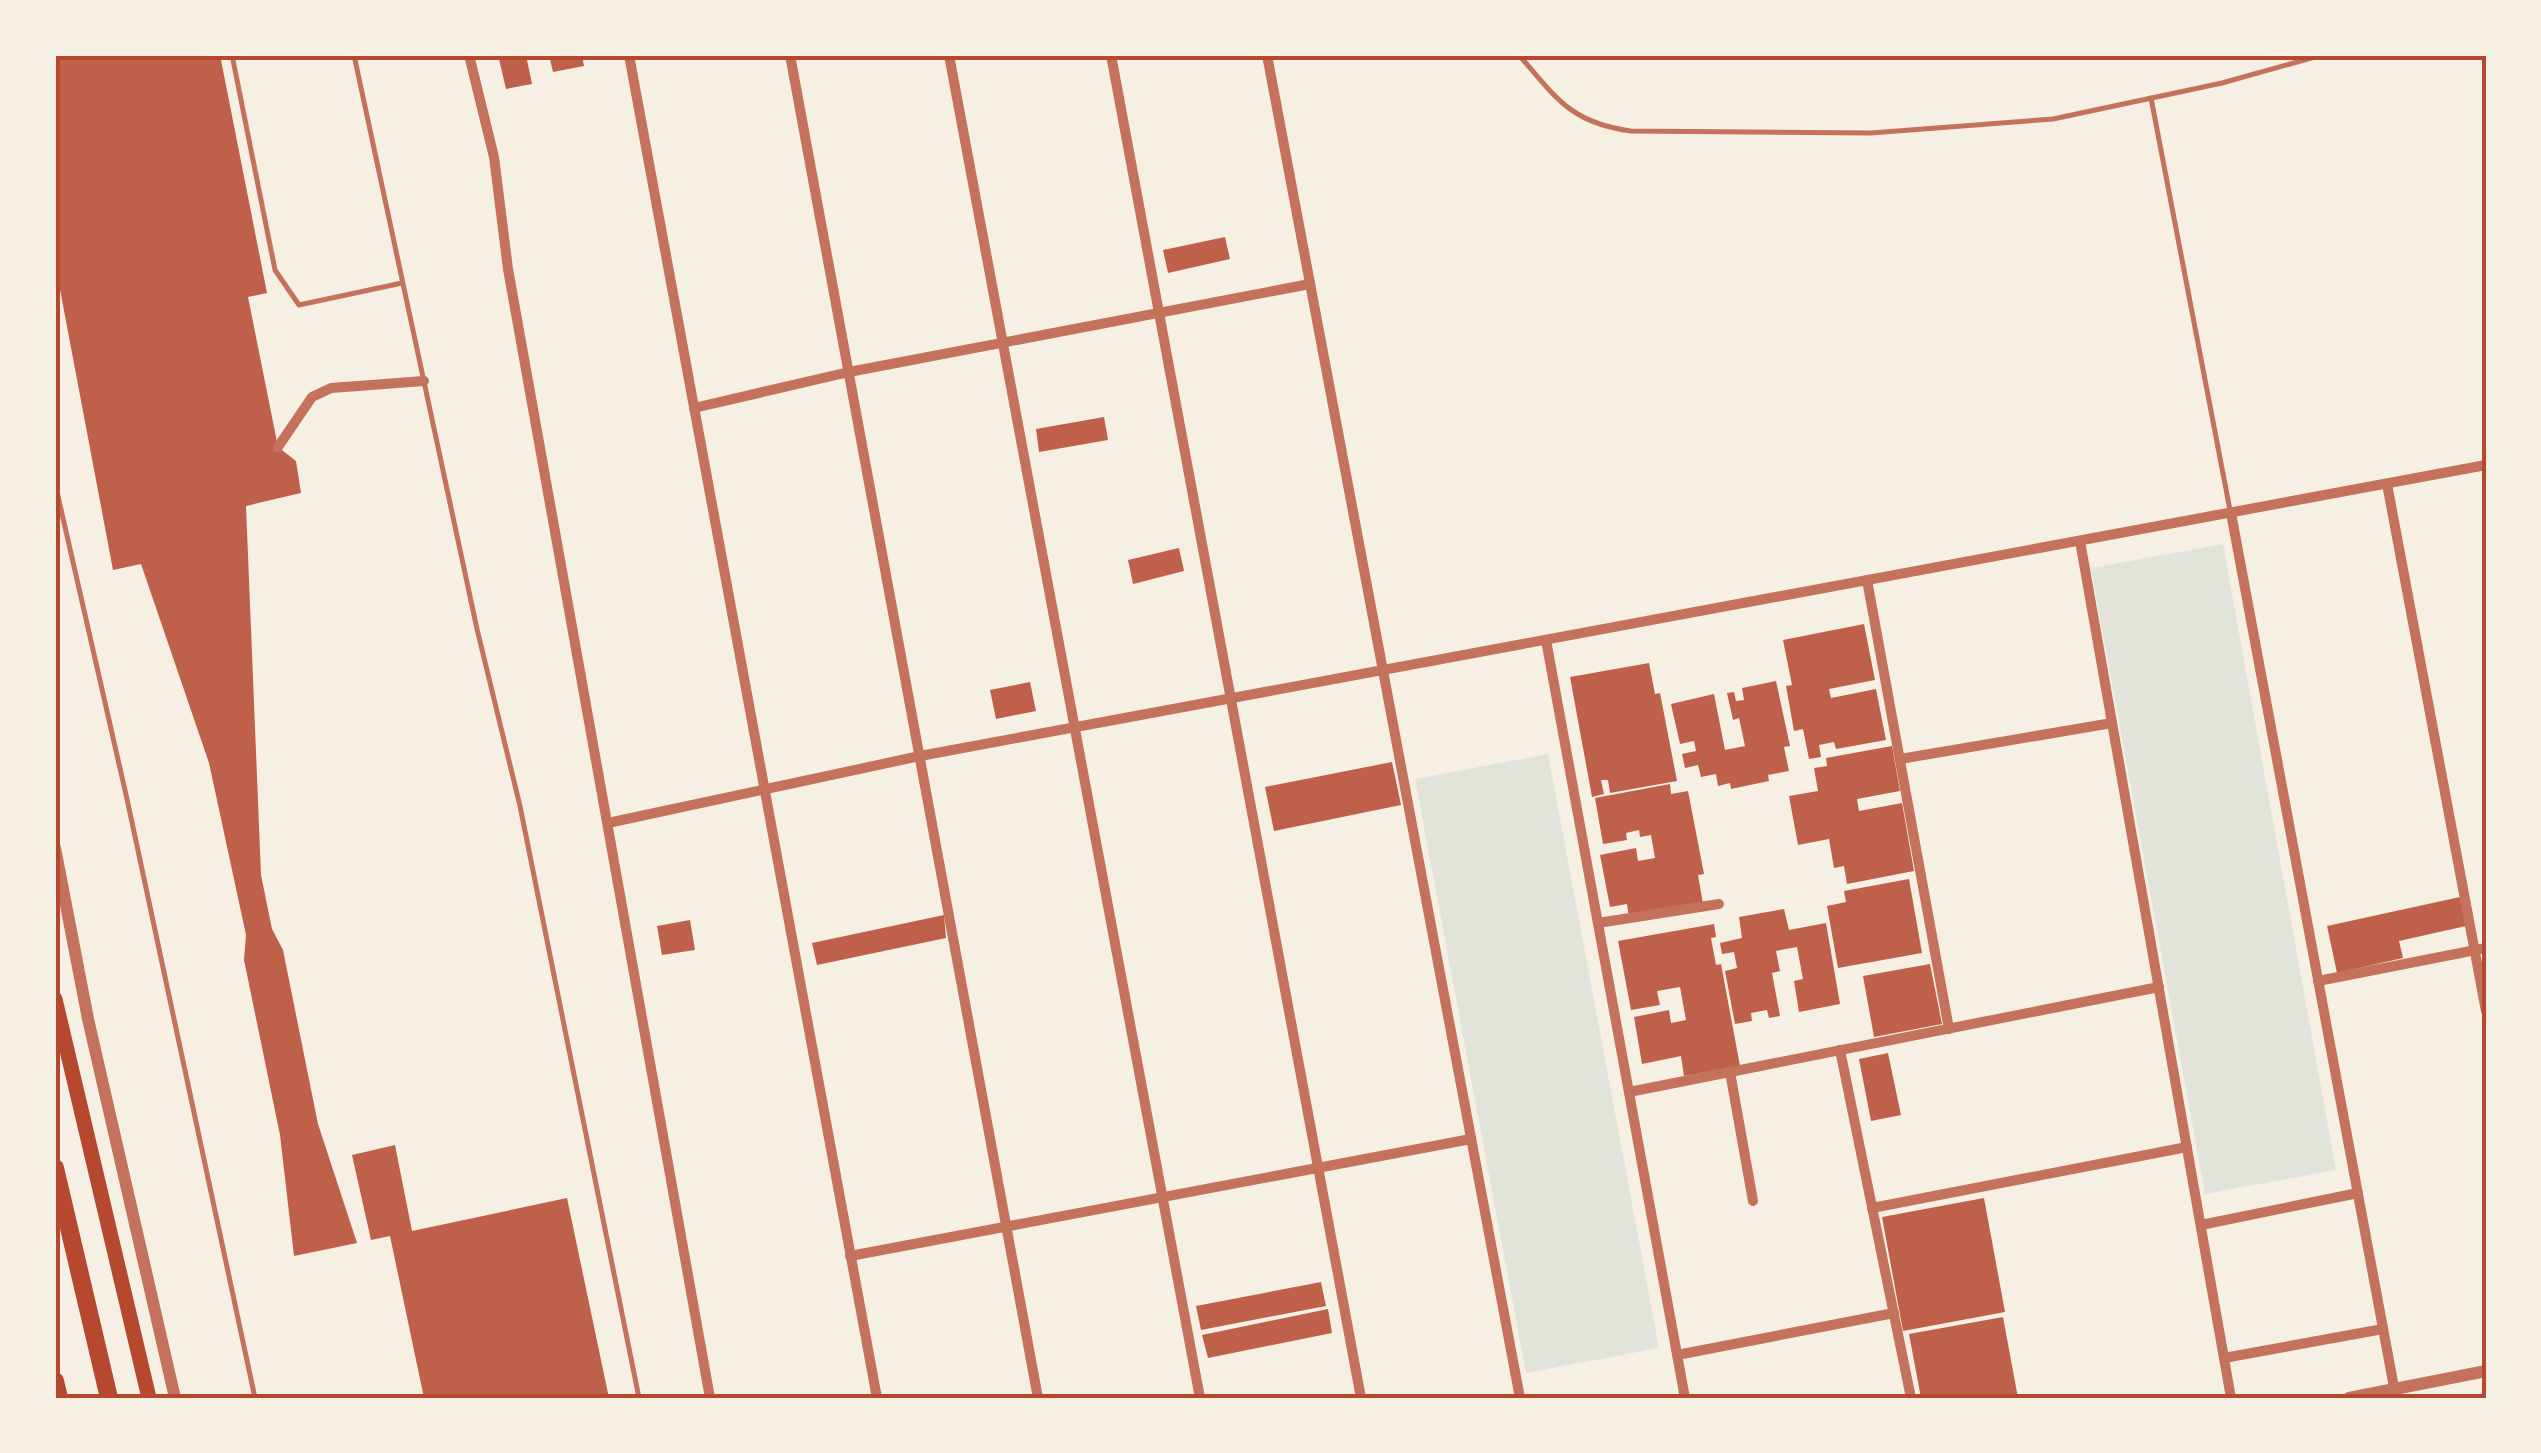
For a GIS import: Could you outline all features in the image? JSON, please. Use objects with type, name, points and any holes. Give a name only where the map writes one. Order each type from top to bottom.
[{"type":"highway","points":[[55,1000],[149,1398]]},
{"type":"highway","points":[[55,1168],[109,1398]]},
{"type":"highway","points":[[55,1381],[59,1398]]},
{"type":"street","points":[[469,55],[494,157],[508,269],[710,1398]]},
{"type":"street","points":[[629,55],[878,1398]]},
{"type":"street","points":[[790,55],[1038,1398]]},
{"type":"street","points":[[950,55],[1200,1398]]},
{"type":"street","points":[[1111,55],[1361,1398]]},
{"type":"street","points":[[1266,55],[1520,1398]]},
{"type":"street","points":[[694,408],[849,372],[1310,284]]},
{"type":"street","points":[[278,447],[312,397],[331,388],[424,382]]},
{"type":"street","points":[[608,824],[920,756],[2486,465]]},
{"type":"street","points":[[2386,484],[2480,949],[2486,1012]]},
{"type":"street","points":[[2231,513],[2395,1394]]},
{"type":"street","points":[[2080,541],[2232,1398]]},
{"type":"street","points":[[1867,580],[1949,1029]]},
{"type":"street","points":[[1546,640],[1685,1398]]},
{"type":"street","points":[[1900,759],[2112,723]]},
{"type":"street","points":[[55,848],[88,1019],[175,1398]]},
{"type":"street","points":[[1598,922],[1719,904]]},
{"type":"street","points":[[2318,980],[2480,949]]},
{"type":"street","points":[[1629,1092],[2159,987]]},
{"type":"street","points":[[1840,1050],[1911,1398]]},
{"type":"street","points":[[1730,1072],[1753,1200]]},
{"type":"street","points":[[850,1256],[1472,1140]]},
{"type":"street","points":[[1872,1208],[2187,1147]]},
{"type":"street","points":[[2201,1225],[2358,1193]]},
{"type":"street","points":[[1677,1355],[1894,1313]]},
{"type":"street","points":[[2224,1358],[2383,1329]]},
{"type":"street","points":[[2349,1398],[2395,1394],[2486,1372]]},
{"type":"lane","points":[[232,55],[275,270],[299,305],[403,283]]},
{"type":"lane","points":[[354,55],[476,629],[520,806],[639,1398]]},
{"type":"lane","points":[[1518,55],[1559,102],[1599,126],[1631,131],[1872,133],[2053,119],[2222,83],[2322,55]]},
{"type":"lane","points":[[2151,98],[2231,513]]},
{"type":"lane","points":[[55,483],[255,1398]]},
{"type":"shaded area","points":[[2223,544],[2336,1170],[2205,1194],[2091,568]]},
{"type":"shaded area","points":[[1548,754],[1659,1348],[1526,1373],[1415,779]]},
{"type":"building","points":[[55,55],[220,55],[267,293],[248,297],[278,447],[296,461],[301,493],[246,506],[261,875],[272,929],[283,950],[318,1124],[357,1243],[294,1256],[280,1135],[244,960],[246,935],[209,763],[141,564],[113,570],[55,263]]},
{"type":"building","points":[[498,55],[526,55],[532,84],[506,89]]},
{"type":"building","points":[[549,55],[582,55],[584,66],[553,72]]},
{"type":"building","points":[[1225,237],[1230,259],[1168,273],[1163,250]]},
{"type":"building","points":[[1104,417],[1108,440],[1039,452],[1036,429]]},
{"type":"building","points":[[1179,548],[1184,571],[1133,584],[1128,560]]},
{"type":"building","points":[[1864,624],[1875,680],[1829,689],[1831,698],[1876,689],[1886,740],[1836,749],[1834,742],[1819,745],[1821,757],[1809,759],[1803,729],[1794,731],[1786,686],[1792,685],[1783,640]]},
{"type":"building","points":[[1649,663],[1655,694],[1660,693],[1677,781],[1610,793],[1608,780],[1601,780],[1604,794],[1592,797],[1570,677]]},
{"type":"building","points":[[1776,681],[1790,746],[1784,747],[1789,771],[1768,775],[1769,781],[1731,789],[1730,783],[1718,786],[1716,774],[1701,777],[1698,765],[1685,768],[1682,754],[1696,751],[1694,741],[1680,744],[1671,704],[1714,694],[1725,750],[1745,746],[1739,718],[1733,720],[1727,693],[1734,692],[1736,701],[1744,700],[1742,688]]},
{"type":"building","points":[[1030,682],[1036,711],[996,719],[990,690]]},
{"type":"building","points":[[1892,746],[1900,791],[1857,799],[1859,811],[1902,803],[1914,871],[1847,884],[1844,866],[1834,868],[1829,839],[1798,845],[1789,796],[1818,791],[1814,768],[1827,766],[1826,758]]},
{"type":"building","points":[[1392,762],[1401,805],[1274,831],[1265,787]]},
{"type":"building","points":[[1670,784],[1671,794],[1688,791],[1704,874],[1698,875],[1703,904],[1629,917],[1627,904],[1610,907],[1600,855],[1636,848],[1638,861],[1655,858],[1651,835],[1640,837],[1639,830],[1626,833],[1627,840],[1603,844],[1595,798]]},
{"type":"building","points":[[1909,879],[1922,953],[1838,968],[1827,906],[1846,902],[1844,891]]},
{"type":"building","points":[[2460,897],[2466,926],[2399,941],[2403,958],[2337,973],[2327,926]]},
{"type":"building","points":[[1784,909],[1789,930],[1826,923],[1840,1004],[1799,1012],[1794,981],[1803,979],[1797,947],[1776,951],[1780,971],[1772,973],[1780,1016],[1769,1018],[1767,1010],[1751,1013],[1752,1021],[1735,1024],[1725,971],[1737,968],[1734,952],[1722,954],[1720,943],[1742,938],[1739,917]]},
{"type":"building","points":[[944,915],[946,938],[817,965],[812,943]]},
{"type":"building","points":[[690,920],[695,950],[662,955],[657,926]]},
{"type":"building","points":[[1714,924],[1716,937],[1711,938],[1716,965],[1721,964],[1740,1066],[1684,1076],[1681,1056],[1642,1064],[1634,1017],[1669,1010],[1671,1023],[1686,1020],[1680,987],[1657,991],[1660,1005],[1631,1010],[1618,941]]},
{"type":"building","points":[[1930,964],[1942,1024],[1874,1037],[1863,976]]},
{"type":"building","points":[[1888,1053],[1901,1115],[1871,1121],[1859,1059]]},
{"type":"building","points":[[395,1145],[412,1231],[567,1198],[609,1398],[424,1398],[390,1236],[371,1240],[352,1155]]},
{"type":"building","points":[[1984,1198],[2005,1312],[1903,1331],[1882,1217]]},
{"type":"building","points":[[1321,1282],[1326,1306],[1201,1330],[1196,1306]]},
{"type":"building","points":[[1328,1309],[1332,1333],[1208,1358],[1202,1335]]},
{"type":"building","points":[[2003,1317],[2018,1398],[1921,1398],[1909,1334]]}]
